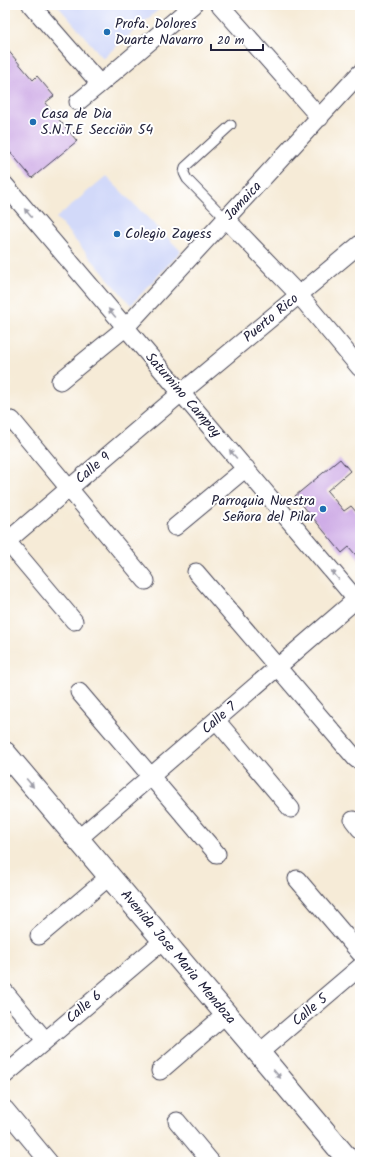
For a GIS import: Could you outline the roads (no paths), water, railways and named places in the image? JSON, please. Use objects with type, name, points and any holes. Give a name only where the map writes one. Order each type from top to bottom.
[{"type":"street","points":[[31,5],[100,84]]},
{"type":"street","points":[[78,102],[194,5]]},
{"type":"street","points":[[220,5],[320,118]]},
{"type":"street","name":"Jamaica","points":[[60,380],[125,328],[360,73]]},
{"type":"street","name":"Saturnino Campoy","points":[[6,187],[359,600]]},
{"type":"street","points":[[226,219],[299,295],[360,368]]},
{"type":"street","name":"Puerto Rico","points":[[181,392],[360,244]]},
{"type":"street","name":"Calle 9","points":[[6,541],[181,392]]},
{"type":"street","points":[[12,420],[146,581]]},
{"type":"street","points":[[175,527],[246,468]]},
{"type":"street","points":[[6,541],[74,621]]},
{"type":"street","points":[[196,572],[356,759]]},
{"type":"street","name":"Calle 7","points":[[78,839],[278,667],[359,600]]},
{"type":"street","points":[[79,692],[217,854]]},
{"type":"street","points":[[216,720],[291,809]]},
{"type":"street","name":"Avenida Jose Maria Mendoza","points":[[5,753],[259,1053],[347,1161]]},
{"type":"street","points":[[39,936],[110,876]]},
{"type":"street","points":[[297,879],[360,953]]},
{"type":"street","name":"Calle 6","points":[[5,1075],[164,940]]},
{"type":"street","name":"Calle 5","points":[[259,1053],[360,967]]},
{"type":"street","points":[[5,992],[45,1040]]},
{"type":"street","points":[[160,1071],[226,1014]]},
{"type":"street","points":[[5,1109],[49,1162]]},
{"type":"street","points":[[177,1121],[211,1162]]},
{"type":"lane","points":[[226,219],[187,179],[184,173],[185,167],[231,125]]},
{"type":"place","name":"Profa. Dolores Duarte Navarro","points":[[107,32]]},
{"type":"place","name":"Casa de Dia S.N.T.E Secciön 54","points":[[33,122]]},
{"type":"place","name":"Colegio Zayess","points":[[117,234]]},
{"type":"place","name":"Parroquia Nuestra Señora del Pilar","points":[[323,509]]}]
